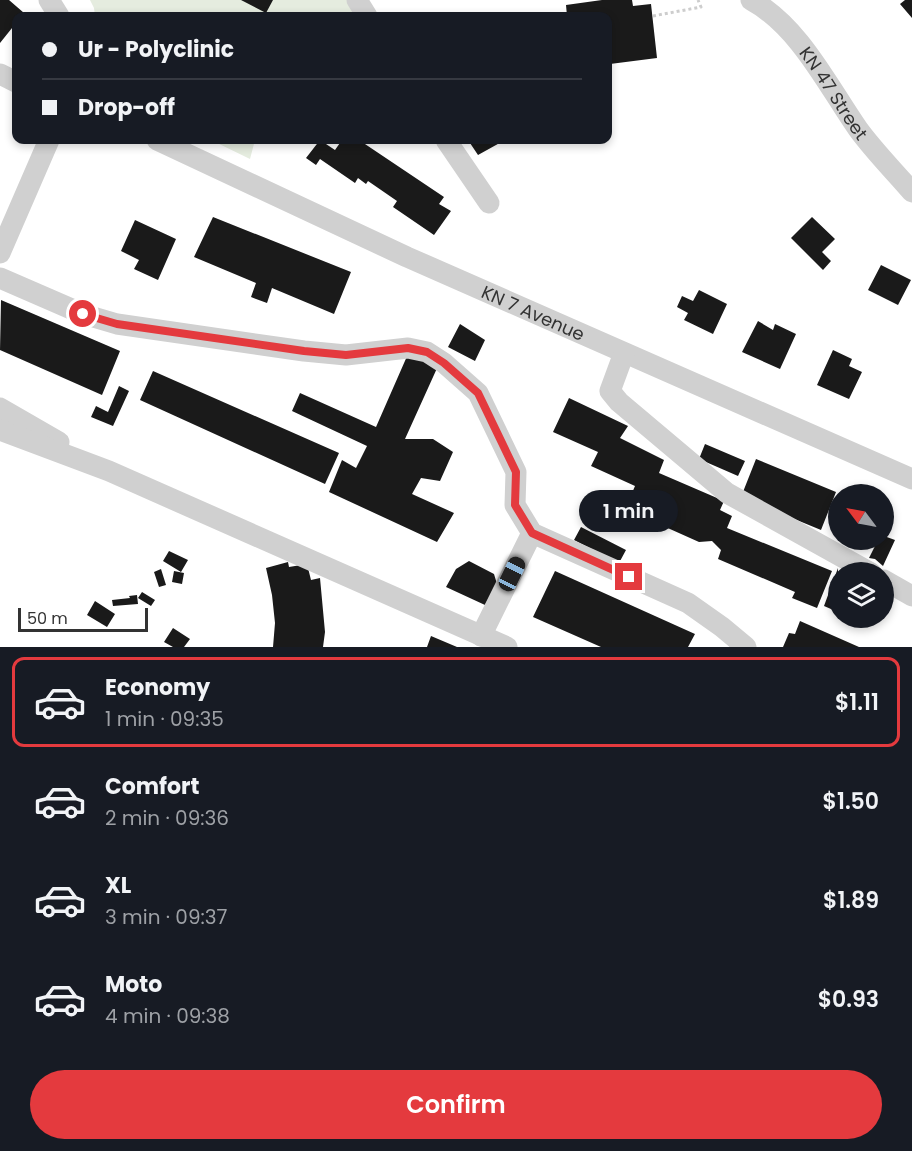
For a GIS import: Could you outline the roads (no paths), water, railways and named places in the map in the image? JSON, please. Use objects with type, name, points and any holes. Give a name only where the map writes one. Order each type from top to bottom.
[{"type":"street","name":"KN 47 Street","points":[[751,0],[766,8],[815,62],[859,130],[912,192]]},
{"type":"street","points":[[0,253],[47,144]]},
{"type":"street","name":"KN 7 Avenue","points":[[166,144],[407,257],[912,479]]},
{"type":"street","points":[[449,144],[489,204]]},
{"type":"street","points":[[0,278],[83,314],[117,324],[346,355],[408,348],[427,352],[444,363],[478,393],[516,472],[515,505],[532,533],[688,603],[746,647]]},
{"type":"street","points":[[624,353],[610,392],[620,402],[727,493],[851,562]]},
{"type":"street","points":[[0,408],[109,471]]},
{"type":"street","points":[[0,430],[109,471],[507,647]]},
{"type":"street","points":[[482,636],[532,533]]},
{"type":"street","points":[[894,586],[912,596]]}]
